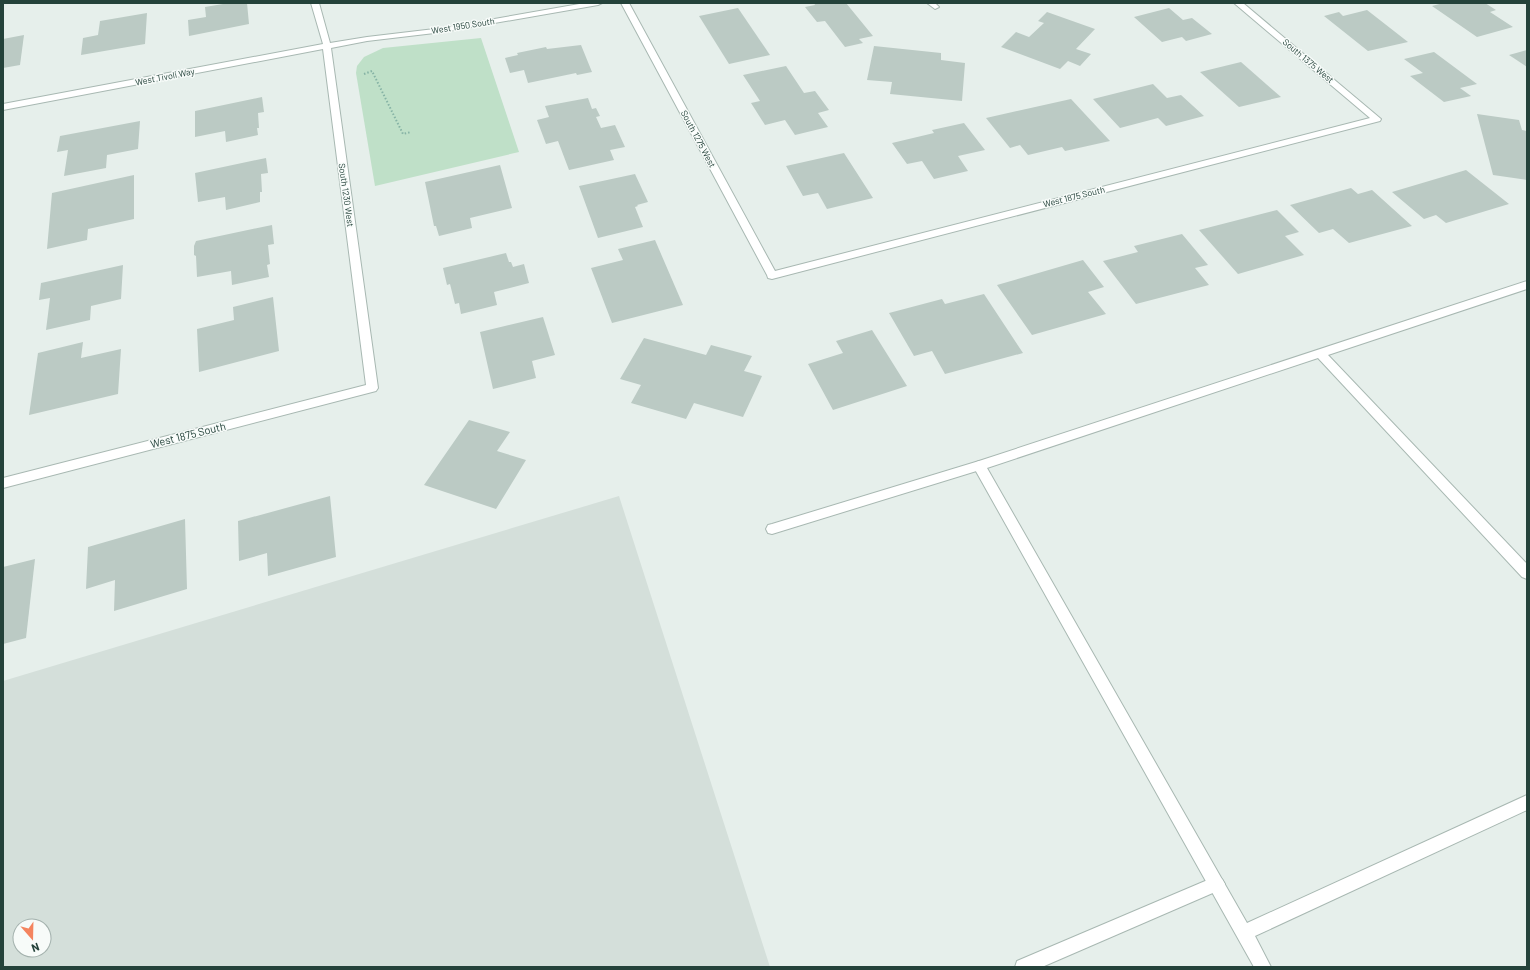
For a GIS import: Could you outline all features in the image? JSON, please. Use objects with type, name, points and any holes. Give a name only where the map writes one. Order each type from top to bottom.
[{"type":"street","name":"South 1230 West","points":[[315,3],[327,46],[372,388]]},
{"type":"street","name":"West 1950 South","points":[[327,46],[367,39],[443,30],[598,3]]},
{"type":"street","name":"South 1275 West","points":[[625,3],[772,275]]},
{"type":"street","name":"South 1375 West","points":[[1238,3],[1377,119]]},
{"type":"street","name":"West Tivoli Way","points":[[3,107],[327,46]]},
{"type":"street","name":"West 1875 South","points":[[772,275],[1377,119]]},
{"type":"street","points":[[772,529],[980,466],[1527,285]]},
{"type":"street","points":[[1320,354],[1527,573]]},
{"type":"street","name":"West 1875 South","points":[[3,482],[372,388]]},
{"type":"street","points":[[980,466],[1263,967]]},
{"type":"street","points":[[1244,933],[1527,802]]},
{"type":"street","points":[[1023,967],[1216,884]]},
{"type":"path","points":[[364,74],[372,71],[403,134],[411,132]]},
{"type":"shaded area","points":[[619,496],[770,967],[3,967],[3,681]]},
{"type":"green space","points":[[481,38],[519,152],[375,186],[356,73],[357,66],[364,57],[383,48]]},
{"type":"building","points":[[229,3],[247,3],[249,24],[189,36],[188,20],[206,17],[205,7]]},
{"type":"building","points":[[814,3],[846,3],[873,36],[859,39],[863,43],[845,47],[825,21],[817,22],[805,7],[815,5]]},
{"type":"building","points":[[1443,3],[1485,3],[1496,10],[1490,12],[1513,27],[1477,37],[1432,6]]},
{"type":"building","points":[[738,8],[770,55],[729,64],[699,16]]},
{"type":"building","points":[[1169,8],[1183,20],[1192,18],[1212,34],[1186,41],[1182,37],[1162,42],[1134,17]]},
{"type":"building","points":[[1367,10],[1408,42],[1368,51],[1324,16],[1339,12],[1343,16]]},
{"type":"building","points":[[1047,12],[1095,29],[1076,49],[1091,54],[1080,66],[1068,61],[1060,69],[1001,47],[1016,32],[1029,37],[1044,23],[1038,21]]},
{"type":"building","points":[[147,13],[145,44],[81,55],[83,38],[98,35],[100,21]]},
{"type":"building","points":[[24,35],[20,65],[3,68],[3,39]]},
{"type":"building","points":[[581,45],[592,72],[577,75],[576,73],[528,83],[524,70],[510,73],[505,58],[518,55],[517,53],[546,47],[547,49]]},
{"type":"building","points":[[874,46],[941,53],[941,60],[965,63],[962,101],[890,94],[892,82],[867,80]]},
{"type":"building","points":[[1527,50],[1527,67],[1509,55]]},
{"type":"building","points":[[1434,52],[1477,84],[1460,88],[1471,96],[1444,102],[1410,76],[1423,73],[1404,59]]},
{"type":"building","points":[[1241,62],[1281,97],[1239,107],[1200,72]]},
{"type":"building","points":[[786,66],[804,93],[815,91],[829,110],[818,113],[828,127],[795,135],[785,120],[765,125],[751,103],[760,101],[743,75]]},
{"type":"building","points":[[1153,84],[1167,98],[1181,95],[1204,116],[1166,126],[1158,118],[1120,128],[1093,99]]},
{"type":"building","points":[[262,97],[264,112],[258,113],[258,135],[226,142],[225,131],[195,137],[195,111]]},
{"type":"building","points":[[588,98],[592,109],[596,108],[600,116],[596,117],[601,128],[615,125],[625,147],[610,150],[614,160],[569,170],[558,141],[546,144],[537,120],[549,117],[545,106]]},
{"type":"building","points":[[1071,99],[1110,141],[1065,151],[1062,147],[1028,155],[1020,145],[1010,148],[986,118]]},
{"type":"building","points":[[1477,114],[1519,120],[1522,130],[1527,131],[1527,180],[1493,175]]},
{"type":"building","points":[[140,121],[138,149],[107,155],[106,168],[64,176],[68,150],[57,152],[60,136]]},
{"type":"building","points":[[964,123],[985,150],[958,156],[968,171],[934,179],[922,161],[907,164],[892,143],[934,133],[932,130]]},
{"type":"building","points":[[844,153],[873,198],[827,209],[818,193],[803,196],[786,166]]},
{"type":"building","points":[[266,158],[268,173],[261,174],[262,192],[260,192],[260,202],[226,210],[225,197],[198,202],[195,173]]},
{"type":"building","points":[[500,165],[512,208],[470,218],[472,228],[439,236],[436,226],[434,226],[425,182]]},
{"type":"building","points":[[1466,170],[1509,204],[1446,223],[1436,215],[1424,219],[1392,192]]},
{"type":"building","points":[[635,174],[648,202],[635,207],[643,227],[598,238],[579,186]]},
{"type":"building","points":[[134,175],[134,219],[88,229],[87,240],[47,249],[52,193]]},
{"type":"building","points":[[1351,188],[1358,194],[1372,190],[1412,226],[1349,243],[1333,229],[1319,233],[1290,205]]},
{"type":"building","points":[[1277,210],[1299,232],[1285,236],[1304,255],[1238,274],[1199,230]]},
{"type":"building","points":[[272,225],[274,244],[268,245],[270,264],[267,265],[269,277],[232,285],[231,271],[197,277],[196,256],[194,255],[194,246],[196,241]]},
{"type":"building","points":[[1182,234],[1208,265],[1195,268],[1209,285],[1136,304],[1103,261],[1138,252],[1134,246]]},
{"type":"building","points":[[655,240],[683,305],[612,323],[591,268],[623,260],[618,249]]},
{"type":"building","points":[[506,253],[509,262],[511,262],[513,267],[524,264],[529,283],[494,292],[497,305],[461,314],[459,303],[455,304],[450,284],[447,285],[443,268]]},
{"type":"building","points":[[1083,260],[1104,287],[1088,292],[1106,314],[1032,335],[997,285]]},
{"type":"building","points":[[123,265],[121,299],[91,306],[90,320],[46,330],[50,298],[39,300],[41,283]]},
{"type":"building","points":[[984,294],[1023,353],[945,374],[932,351],[914,356],[889,313],[942,299],[945,304]]},
{"type":"building","points":[[273,297],[279,351],[199,372],[197,329],[234,320],[233,307]]},
{"type":"building","points":[[543,317],[555,355],[532,361],[536,378],[493,389],[480,332]]},
{"type":"building","points":[[872,330],[907,386],[833,410],[808,364],[843,353],[836,341]]},
{"type":"building","points":[[644,338],[706,355],[711,345],[752,356],[744,371],[762,376],[743,417],[694,403],[686,419],[631,403],[641,385],[620,379]]},
{"type":"building","points":[[83,342],[81,358],[121,349],[118,394],[29,415],[38,353]]},
{"type":"building","points":[[469,420],[510,432],[497,451],[526,460],[496,509],[424,485]]},
{"type":"building","points":[[330,496],[336,557],[268,576],[267,553],[239,561],[238,521]]},
{"type":"building","points":[[185,519],[187,589],[114,611],[115,580],[86,589],[88,547]]},
{"type":"building","points":[[35,559],[26,638],[3,644],[3,567]]}]
